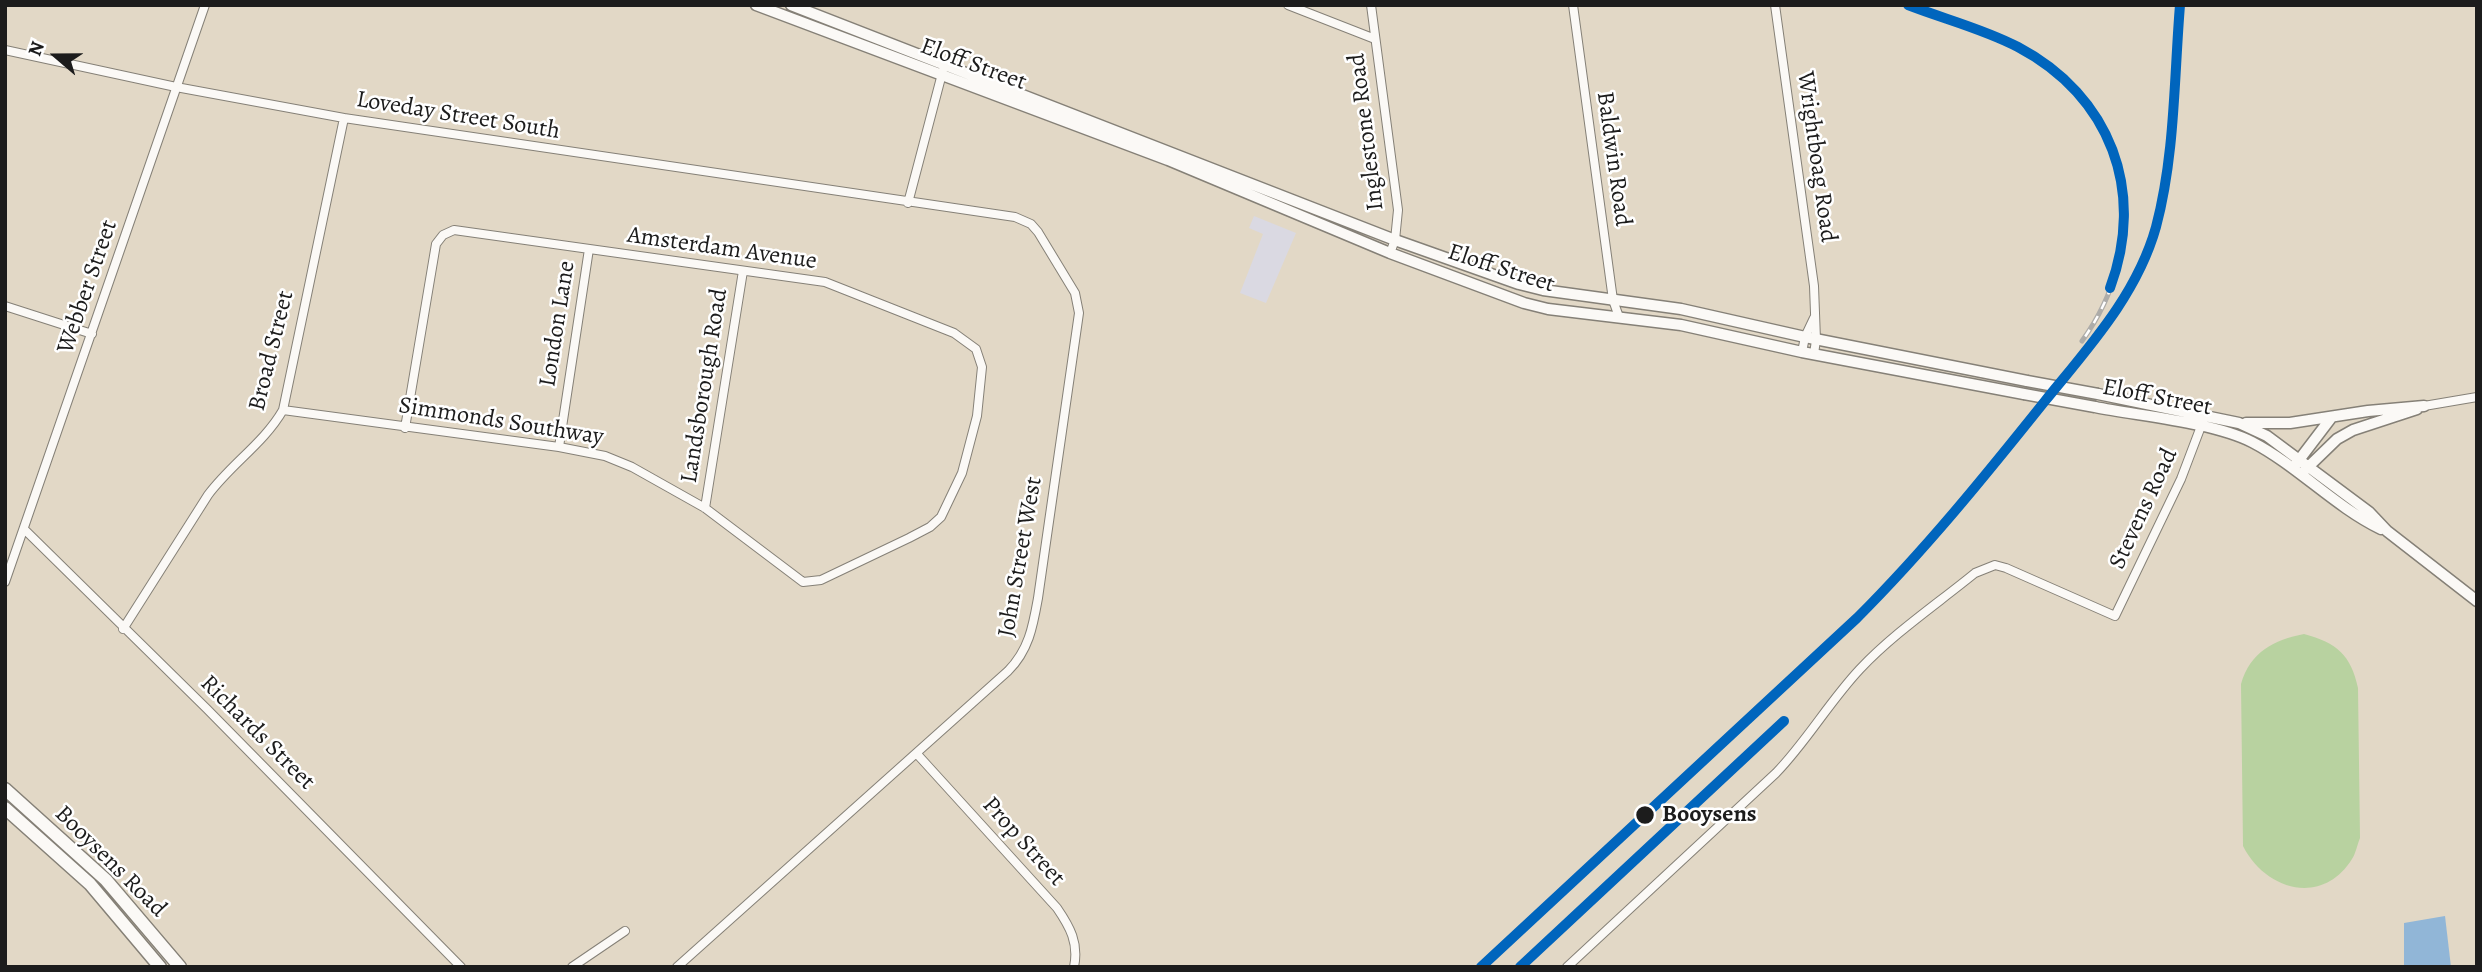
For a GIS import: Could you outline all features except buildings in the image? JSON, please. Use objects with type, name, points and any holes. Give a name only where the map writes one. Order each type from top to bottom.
[{"type":"main road","name":"Booysens Road","points":[[5,789],[106,880],[180,967]]},
{"type":"main road","name":"Booysens Road","points":[[5,808],[83,876],[160,967]]},
{"type":"street","name":"Webber Street","points":[[5,582],[205,5]]},
{"type":"street","name":"Eloff Street","points":[[756,5],[813,14]]},
{"type":"street","name":"Eloff Street","points":[[792,5],[943,71],[1258,191],[1519,284],[1542,290],[1681,309],[1810,339],[2098,394],[2203,421],[2301,467]]},
{"type":"street","points":[[1287,5],[1375,39]]},
{"type":"street","name":"Inglestone Road","points":[[1371,5],[1398,210],[1395,240],[1390,253]]},
{"type":"street","name":"Baldwin Road","points":[[1573,5],[1612,300],[1619,317]]},
{"type":"street","name":"Wrightboag Road","points":[[1775,5],[1811,255],[1816,315],[1810,339],[1802,352]]},
{"type":"street","name":"Loveday Street South","points":[[5,50],[176,87],[344,118],[908,202]]},
{"type":"street","points":[[908,202],[943,71]]},
{"type":"street","name":"Broad Street","points":[[123,629],[208,495],[221,478],[270,430],[283,410],[344,118]]},
{"type":"street","name":"Eloff Street","points":[[1258,191],[1390,253],[1524,303],[1548,309],[1681,325],[1802,352],[2095,407],[2239,423],[2267,436],[2301,467]]},
{"type":"street","name":"John Street West","points":[[677,967],[1015,664],[1030,638],[1079,313],[1075,293],[1031,224],[1004,215],[908,202]]},
{"type":"street","name":"Amsterdam Avenue","points":[[405,428],[436,244],[449,231],[459,230],[825,282],[954,333],[976,349],[982,367],[977,416],[970,447],[942,517],[930,527],[830,576],[803,582]]},
{"type":"street","name":"London Lane","points":[[559,447],[589,249]]},
{"type":"street","name":"Landsborough Road","points":[[705,508],[743,271]]},
{"type":"street","points":[[5,306],[92,334]]},
{"type":"street","points":[[1719,334],[1722,319]]},
{"type":"street","name":"Wrightboag Road","points":[[1810,339],[1814,354]]},
{"type":"street","points":[[1957,381],[1960,368]]},
{"type":"street","points":[[2239,423],[2290,423],[2394,408],[2424,407],[2477,397]]},
{"type":"street","points":[[2301,467],[2353,430],[2424,407]]},
{"type":"street","name":"Simmonds Southway","points":[[283,410],[559,447],[618,461],[705,508],[803,582]]},
{"type":"street","points":[[2301,467],[2331,418]]},
{"type":"street","name":"Stevens Road","points":[[1567,967],[1791,758],[1832,703],[1870,659],[1975,573],[1995,565],[2006,568],[2115,616],[2181,479],[2203,421]]},
{"type":"street","points":[[2301,467],[2362,519],[2387,531],[2477,601]]},
{"type":"street","name":"Richards Street","points":[[24,529],[207,709],[461,967]]},
{"type":"street","name":"Prop Street","points":[[917,754],[1057,908],[1069,926],[1075,942],[1074,967]]},
{"type":"street","points":[[572,967],[625,931]]},
{"type":"shaded area","points":[[1254,216],[1296,233],[1266,303],[1240,293],[1263,234],[1249,228]]},
{"type":"green space","points":[[2304,634],[2334,646],[2341,652],[2351,667],[2358,688],[2360,838],[2353,857],[2340,874],[2310,888],[2279,882],[2253,861],[2243,846],[2241,684],[2250,664],[2265,649]]},
{"type":"water","points":[[2445,916],[2451,967],[2404,967],[2404,923]]},
{"type":"railway","points":[[1908,5],[1991,34],[2022,49],[2070,85],[2095,117],[2112,152],[2122,189],[2123,228],[2117,266],[2104,305],[2082,341]]},
{"type":"railway","points":[[1481,967],[1857,618],[1977,485],[2110,320],[2137,275],[2156,227],[2167,173],[2180,5]]},
{"type":"transit line","points":[[1908,5],[1978,29],[2018,47],[2050,67],[2077,92],[2097,119],[2112,150],[2121,182],[2124,217],[2120,252],[2110,288]]},
{"type":"transit line","points":[[1481,967],[1857,618],[1977,485],[2110,320],[2137,275],[2156,227],[2167,173],[2180,5]]},
{"type":"transit line","points":[[1520,967],[1784,721]]},
{"type":"place","name":"Booysens","points":[[1645,815]]}]
